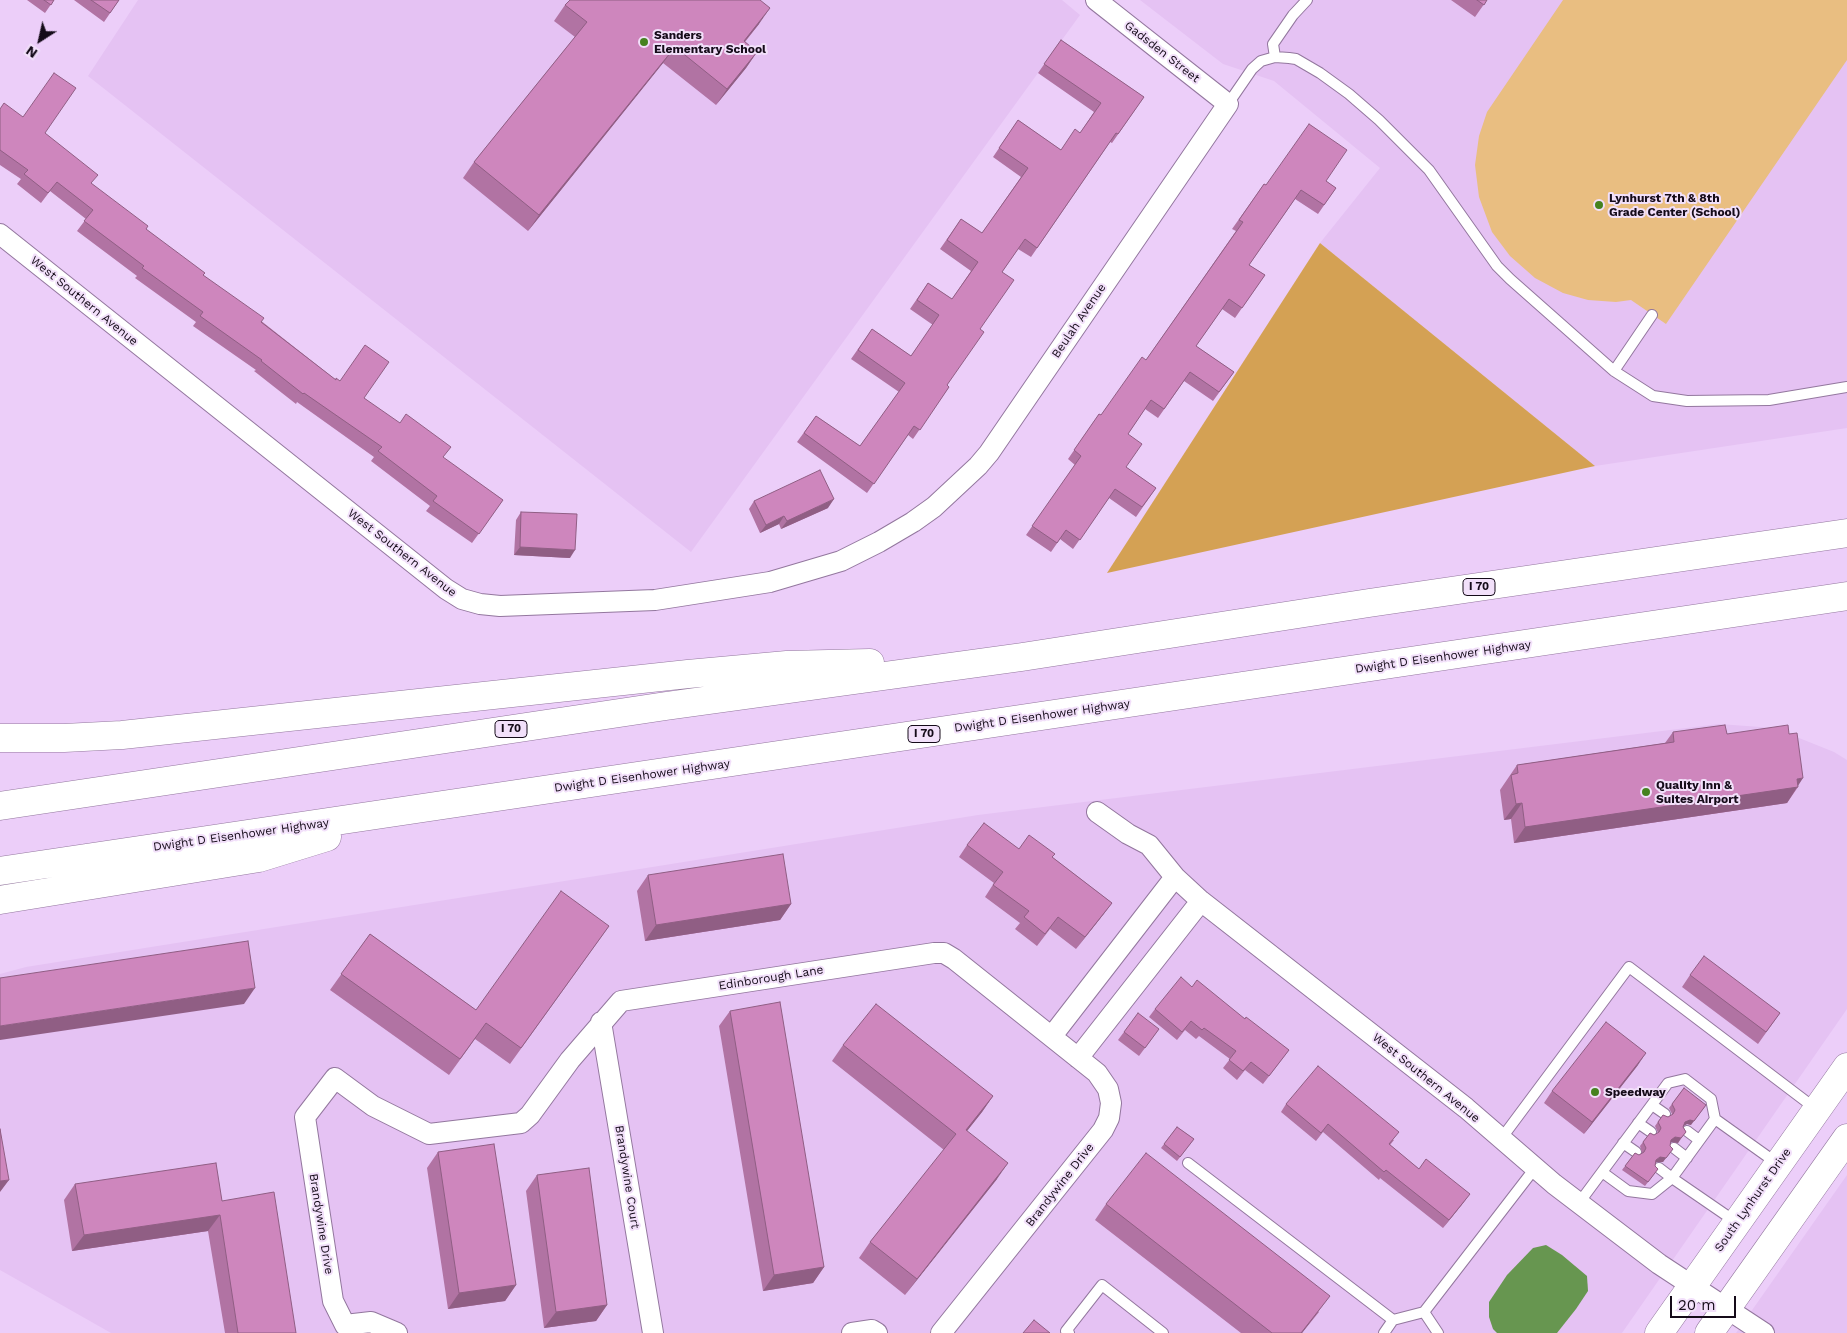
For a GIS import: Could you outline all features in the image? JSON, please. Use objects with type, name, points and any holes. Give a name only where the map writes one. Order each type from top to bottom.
[{"type":"main road","name":"I 70","points":[[0,806],[648,709],[1022,657],[1369,603],[1847,533]]},
{"type":"main road","name":"Dwight D Eisenhower Highway","points":[[0,870],[1847,596]]},
{"type":"main road","points":[[0,738],[64,738],[122,735],[778,666],[1022,657]]},
{"type":"main road","points":[[0,900],[258,858],[412,810]]},
{"type":"main road","name":"South Lynhurst Drive","points":[[1659,1333],[1847,1067]]},
{"type":"main road","points":[[1709,1333],[1847,1138]]},
{"type":"street","name":"Gadsden Street","points":[[1096,0],[1228,104]]},
{"type":"street","name":"Beulah Avenue","points":[[913,522],[939,502],[989,453],[1228,104]]},
{"type":"street","name":"West Southern Avenue","points":[[0,234],[446,589],[470,602],[500,606],[656,600],[770,582],[841,561],[860,553],[913,522]]},
{"type":"street","name":"West Southern Avenue","points":[[1098,812],[1128,834],[1150,845],[1174,876],[1202,901],[1466,1108],[1535,1168],[1660,1264],[1764,1333]]},
{"type":"street","points":[[1052,1036],[1174,876]]},
{"type":"street","points":[[1078,1058],[1202,901]]},
{"type":"street","name":"Edinborough Lane","points":[[336,1078],[373,1106],[429,1134],[520,1123],[530,1115],[570,1060],[621,1001],[934,953],[944,953],[951,956],[1052,1036]]},
{"type":"street","name":"Brandywine Court","points":[[601,1022],[653,1333]]},
{"type":"street","name":"Brandywine Drive","points":[[941,1333],[1106,1126],[1112,1103],[1108,1089],[1098,1073],[1052,1036]]},
{"type":"street","name":"Brandywine Drive","points":[[336,1078],[305,1117],[333,1301],[345,1325],[371,1322],[397,1333]]},
{"type":"street","points":[[852,1333],[872,1330],[877,1333]]},
{"type":"lane","points":[[1275,57],[1273,44],[1293,15],[1308,0]]},
{"type":"lane","points":[[1228,104],[1252,69],[1261,60],[1275,57],[1289,58],[1306,64],[1348,94],[1379,120],[1429,170],[1504,273],[1558,324],[1614,371],[1653,396],[1687,401],[1769,400],[1847,388]]},
{"type":"lane","points":[[1614,371],[1652,314]]},
{"type":"lane","points":[[1501,1139],[1629,967],[1817,1109]]},
{"type":"lane","points":[[1579,1202],[1668,1083],[1685,1079],[1711,1099],[1715,1119],[1778,1164]]},
{"type":"lane","points":[[1652,1105],[1665,1114]]},
{"type":"lane","points":[[1602,1172],[1628,1191],[1652,1194],[1672,1178],[1715,1119]]},
{"type":"lane","points":[[1638,1123],[1651,1132]]},
{"type":"lane","points":[[1687,1131],[1700,1140]]},
{"type":"lane","points":[[1623,1143],[1636,1152]]},
{"type":"lane","points":[[1674,1148],[1687,1158]]},
{"type":"lane","points":[[1188,1162],[1393,1320]]},
{"type":"lane","points":[[1384,1333],[1393,1320],[1424,1312],[1535,1168]]},
{"type":"lane","points":[[1659,1168],[1737,1222]]},
{"type":"lane","points":[[1069,1333],[1066,1331],[1102,1285],[1163,1333]]},
{"type":"lane","points":[[1424,1312],[1438,1333]]},
{"type":"shaded area","points":[[138,0],[1062,0],[1080,15],[691,552],[88,76]]},
{"type":"shaded area","name":"Lynhurst 7th & 8th Grade Center (School)","points":[[1140,0],[1847,0],[1847,428],[1595,466],[1320,243],[1380,168],[1274,81],[1223,64]]},
{"type":"shaded area","points":[[1563,0],[1847,0],[1847,60],[1666,324],[1631,300],[1616,302],[1588,300],[1563,293],[1535,278],[1510,256],[1492,232],[1479,197],[1475,165],[1479,136],[1487,112]]},
{"type":"shaded area","points":[[1320,243],[1595,466],[1107,573]]},
{"type":"shaded area","points":[[1719,724],[1774,728],[1834,752],[1847,760],[1847,1009],[1622,1333],[111,1333],[0,1270],[0,974],[26,967],[978,815]]},
{"type":"shaded area","points":[[1847,1175],[1847,1333],[1736,1333]]},
{"type":"shaded area","points":[[1546,1245],[1562,1255],[1587,1276],[1588,1291],[1557,1333],[1497,1333],[1493,1329],[1489,1317],[1489,1302],[1507,1275],[1533,1248]]},
{"type":"building","points":[[44,0],[54,0],[51,5]]},
{"type":"building","points":[[91,0],[119,0],[110,13]]},
{"type":"building","points":[[570,0],[760,0],[770,8],[744,41],[757,52],[727,89],[675,47],[539,215],[474,162],[587,22],[565,5]]},
{"type":"building","points":[[1477,0],[1487,0],[1484,5]]},
{"type":"building","points":[[1061,40],[1144,97],[1118,134],[1116,133],[1037,248],[1025,239],[1002,272],[1014,280],[980,329],[984,332],[947,385],[949,387],[920,430],[914,426],[874,484],[804,433],[816,416],[860,446],[905,383],[858,350],[872,329],[911,356],[939,315],[917,300],[928,283],[952,299],[978,262],[947,240],[961,219],[982,233],[1028,168],[999,148],[1018,120],[1061,150],[1075,129],[1080,133],[1101,103],[1044,64]]},
{"type":"building","points":[[54,73],[76,88],[45,133],[98,175],[91,183],[148,226],[146,229],[205,273],[203,275],[264,318],[261,322],[336,380],[336,378],[340,381],[365,345],[389,362],[364,398],[400,423],[406,414],[451,447],[443,457],[503,500],[479,534],[433,501],[437,496],[378,451],[382,447],[303,394],[262,360],[200,316],[203,312],[142,268],[144,266],[84,221],[93,210],[57,182],[48,193],[24,174],[28,170],[0,150],[0,109],[4,103],[23,117]]},
{"type":"building","points":[[1309,124],[1347,150],[1326,181],[1336,188],[1324,205],[1301,190],[1249,265],[1265,275],[1242,308],[1229,299],[1196,346],[1234,372],[1219,392],[1190,372],[1164,409],[1151,400],[1128,434],[1142,444],[1126,467],[1156,488],[1142,507],[1115,489],[1080,540],[1066,530],[1057,543],[1032,526],[1081,456],[1074,450],[1142,357],[1146,360],[1243,222],[1239,220]]},
{"type":"building","points":[[820,470],[834,499],[787,521],[784,516],[766,525],[754,501]]},
{"type":"building","points":[[521,512],[577,514],[575,550],[520,547]]},
{"type":"building","name":"Quality Inn & Suites Airport","points":[[1725,725],[1727,734],[1788,725],[1789,734],[1797,733],[1803,778],[1797,779],[1798,787],[1525,827],[1522,803],[1516,804],[1511,775],[1518,773],[1517,765],[1674,742],[1673,732]]},
{"type":"building","points":[[984,823],[1019,849],[1029,835],[1055,854],[1052,857],[1112,903],[1085,937],[1058,917],[1045,934],[1024,917],[1029,911],[993,885],[1003,872],[967,845]]},
{"type":"building","points":[[783,854],[791,904],[656,925],[648,875]]},
{"type":"building","points":[[561,891],[609,926],[521,1048],[486,1023],[460,1059],[341,974],[370,934],[476,1010]]},
{"type":"building","points":[[248,941],[255,988],[0,1026],[0,978]]},
{"type":"building","points":[[1704,956],[1780,1013],[1766,1032],[1690,975]]},
{"type":"building","points":[[1181,977],[1192,987],[1197,980],[1245,1019],[1246,1017],[1289,1050],[1269,1076],[1251,1062],[1243,1071],[1229,1060],[1236,1051],[1204,1028],[1202,1030],[1191,1021],[1182,1032],[1155,1009]]},
{"type":"building","points":[[780,1002],[824,1267],[774,1275],[730,1011]]},
{"type":"building","points":[[876,1004],[993,1096],[966,1130],[1008,1163],[917,1279],[870,1242],[956,1134],[843,1045]]},
{"type":"building","points":[[1138,1013],[1159,1029],[1145,1048],[1124,1032]]},
{"type":"building","points":[[1606,1022],[1646,1053],[1592,1122],[1552,1091]]},
{"type":"building","points":[[1318,1066],[1399,1132],[1389,1144],[1419,1169],[1426,1159],[1470,1194],[1449,1220],[1386,1170],[1384,1172],[1328,1124],[1321,1133],[1286,1104]]},
{"type":"building","points":[[1684,1088],[1706,1105],[1694,1121],[1685,1122],[1683,1127],[1686,1132],[1681,1138],[1675,1137],[1671,1140],[1670,1146],[1673,1149],[1666,1158],[1660,1157],[1656,1160],[1655,1166],[1658,1169],[1648,1182],[1625,1166],[1635,1153],[1639,1155],[1644,1152],[1646,1148],[1643,1142],[1650,1133],[1654,1135],[1659,1132],[1661,1128],[1658,1122],[1663,1115],[1668,1117],[1673,1114],[1675,1110],[1672,1104]]},
{"type":"building","points":[[1177,1127],[1194,1139],[1180,1157],[1164,1144]]},
{"type":"building","points":[[0,1129],[9,1180],[0,1181]]},
{"type":"building","points":[[494,1144],[516,1285],[459,1293],[438,1152]]},
{"type":"building","points":[[1146,1153],[1330,1296],[1301,1333],[1272,1333],[1106,1204]]},
{"type":"building","points":[[216,1163],[222,1201],[274,1192],[296,1333],[238,1333],[220,1215],[84,1235],[75,1184]]},
{"type":"building","points":[[589,1168],[607,1305],[556,1312],[537,1175]]},
{"type":"building","points":[[1034,1320],[1050,1333],[1023,1333]]},
{"type":"place","name":"Sanders Elementary School","points":[[644,42]]},
{"type":"place","name":"Lynhurst 7th & 8th Grade Center (School)","points":[[1599,205]]},
{"type":"place","name":"Quality Inn & Suites Airport","points":[[1646,792]]},
{"type":"place","name":"Speedway","points":[[1595,1092]]}]
